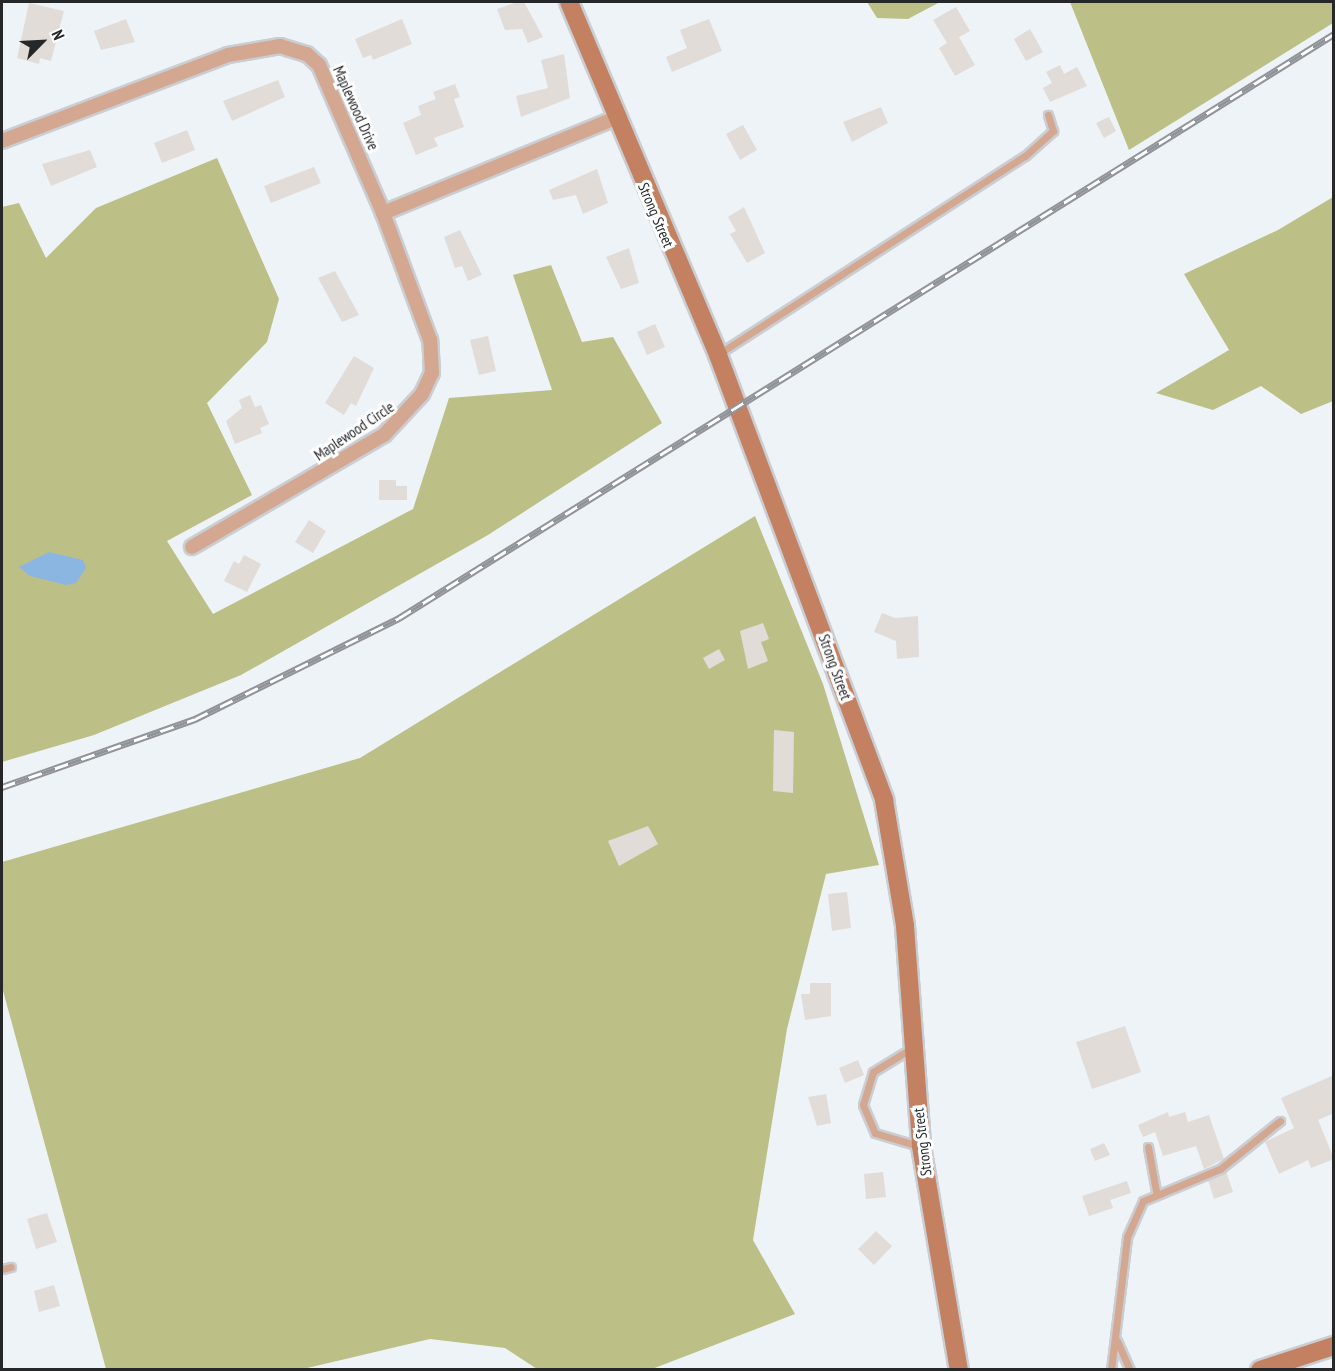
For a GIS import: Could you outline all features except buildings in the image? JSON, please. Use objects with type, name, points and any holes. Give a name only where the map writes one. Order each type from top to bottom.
[{"type":"main road","name":"Strong Street","points":[[569,2],[616,118],[718,355],[884,800],[899,871],[921,1146],[959,1370]]},
{"type":"main road","points":[[1260,1370],[1334,1346]]},
{"type":"street","name":"Maplewood Drive","points":[[2,141],[228,55],[280,46],[307,54],[319,65],[383,213]]},
{"type":"street","points":[[383,213],[616,118]]},
{"type":"street","name":"Maplewood Circle","points":[[192,547],[384,435],[422,394],[432,373],[430,340],[383,213]]},
{"type":"lane","points":[[718,355],[1025,156],[1053,131],[1048,115]]},
{"type":"lane","points":[[912,1048],[873,1072],[863,1105],[875,1132],[921,1146]]},
{"type":"lane","points":[[1111,1370],[1117,1341],[1127,1237],[1143,1201],[1156,1191],[1220,1169],[1280,1121]]},
{"type":"lane","points":[[1148,1147],[1156,1191]]},
{"type":"lane","points":[[2,1269],[11,1267]]},
{"type":"lane","points":[[1117,1341],[1130,1370]]},
{"type":"green space","points":[[867,2],[940,2],[908,19],[877,18]]},
{"type":"green space","points":[[1070,2],[1333,2],[1333,23],[1129,150]]},
{"type":"green space","points":[[217,158],[279,299],[267,342],[207,403],[252,495],[167,541],[213,614],[413,509],[449,398],[552,390],[513,275],[551,265],[582,342],[613,337],[662,423],[488,535],[241,675],[94,735],[2,762],[2,207],[19,203],[46,258],[96,208]]},
{"type":"green space","points":[[1333,197],[1333,401],[1301,414],[1261,386],[1213,410],[1156,393],[1229,350],[1184,274],[1278,230]]},
{"type":"green space","points":[[755,516],[823,684],[879,865],[826,874],[787,1029],[753,1240],[795,1314],[652,1369],[537,1369],[505,1348],[430,1339],[303,1369],[106,1369],[2,987],[2,862],[360,758]]},
{"type":"water","points":[[49,552],[83,560],[86,568],[76,583],[66,585],[30,576],[19,567]]},
{"type":"railway","points":[[2,787],[195,719],[399,618],[1334,34]]}]
